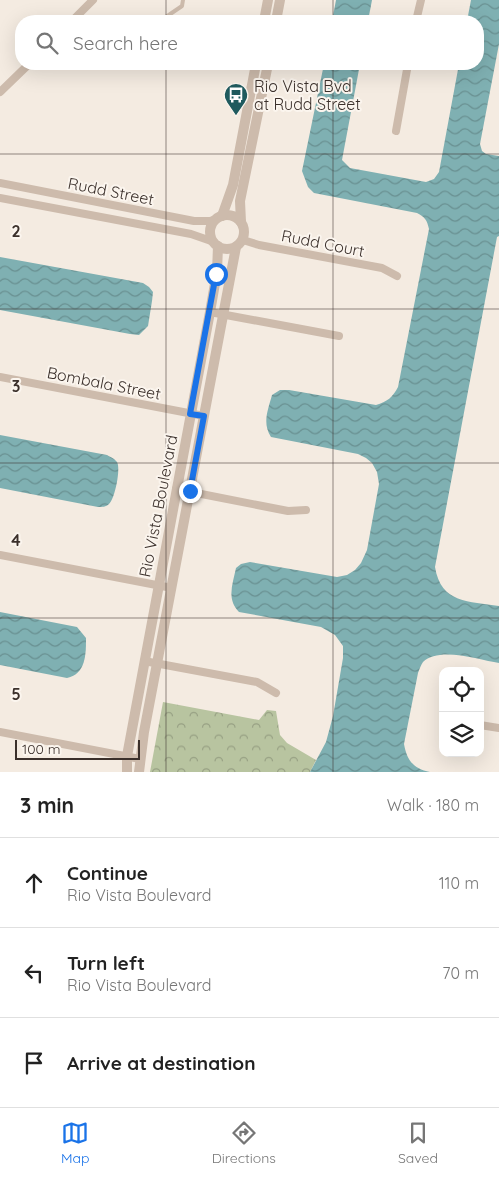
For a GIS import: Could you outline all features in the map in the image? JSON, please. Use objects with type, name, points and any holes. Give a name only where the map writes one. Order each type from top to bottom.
[{"type":"street","points":[[78,15],[94,0]]},
{"type":"street","points":[[265,15],[268,0]]},
{"type":"street","points":[[277,15],[280,0]]},
{"type":"street","points":[[417,15],[421,0]]},
{"type":"street","points":[[0,92],[23,70]]},
{"type":"street","points":[[255,70],[233,185],[219,218],[211,230],[216,244],[223,248],[239,243],[244,229],[241,222],[240,201],[267,70]]},
{"type":"street","points":[[396,131],[407,70]]},
{"type":"street","name":"Rudd Street","points":[[0,183],[202,222],[219,218]]},
{"type":"street","points":[[39,205],[41,191]]},
{"type":"street","name":"Rudd Street","points":[[0,198],[198,236],[216,244]]},
{"type":"street","points":[[219,218],[236,218],[241,222]]},
{"type":"street","name":"Rio Vista Boulevard","points":[[139,772],[157,663],[223,315],[239,243]]},
{"type":"street","name":"Rudd Court","points":[[239,243],[260,244],[382,268],[397,276]]},
{"type":"street","name":"Rio Vista Boulevard","points":[[127,772],[127,756],[144,661],[210,312],[216,272],[216,244]]},
{"type":"street","points":[[210,312],[339,336]]},
{"type":"street","name":"Bombala Street","points":[[0,377],[204,416]]},
{"type":"street","points":[[176,489],[288,511],[306,510]]},
{"type":"street","points":[[0,555],[172,588]]},
{"type":"street","points":[[144,661],[256,682],[276,693]]},
{"type":"street","points":[[484,726],[499,728]]},
{"type":"street","points":[[0,732],[140,759]]},
{"type":"lane","points":[[169,15],[182,6],[183,0]]},
{"type":"green space","points":[[163,702],[259,720],[267,710],[276,711],[280,735],[287,743],[316,760],[310,772],[150,772]]},
{"type":"water","points":[[336,0],[372,0],[369,15],[333,15]]},
{"type":"water","points":[[471,0],[499,0],[499,44],[480,144],[482,151],[486,154],[499,156],[499,236],[497,237],[435,567],[443,588],[450,594],[467,601],[499,606],[499,663],[449,654],[430,657],[423,662],[418,673],[404,744],[409,760],[420,769],[430,772],[310,772],[326,742],[333,716],[343,658],[343,646],[335,635],[321,627],[239,612],[235,607],[232,596],[232,585],[236,568],[241,564],[250,562],[337,577],[347,575],[361,563],[367,550],[379,484],[377,472],[372,463],[358,454],[271,437],[266,422],[268,411],[272,395],[280,390],[376,405],[392,396],[398,387],[429,229],[425,219],[417,213],[314,193],[308,187],[302,171],[323,70],[359,70],[342,160],[350,168],[426,182],[434,179],[439,172],[458,70],[484,70],[484,15],[468,15]]},
{"type":"water","points":[[0,257],[143,283],[153,292],[148,326],[139,335],[0,310]]},
{"type":"water","points":[[0,435],[107,455],[117,462],[118,465],[118,477],[111,501],[107,506],[98,507],[0,488]]},
{"type":"water","points":[[0,612],[77,627],[86,638],[85,657],[81,668],[73,676],[67,678],[0,665]]},
{"type":"place","name":"Rio Vista Bvd at Rudd Street","points":[[236,116]]},
{"type":"route","points":[[190,491],[204,416],[190,414],[216,274]]}]
